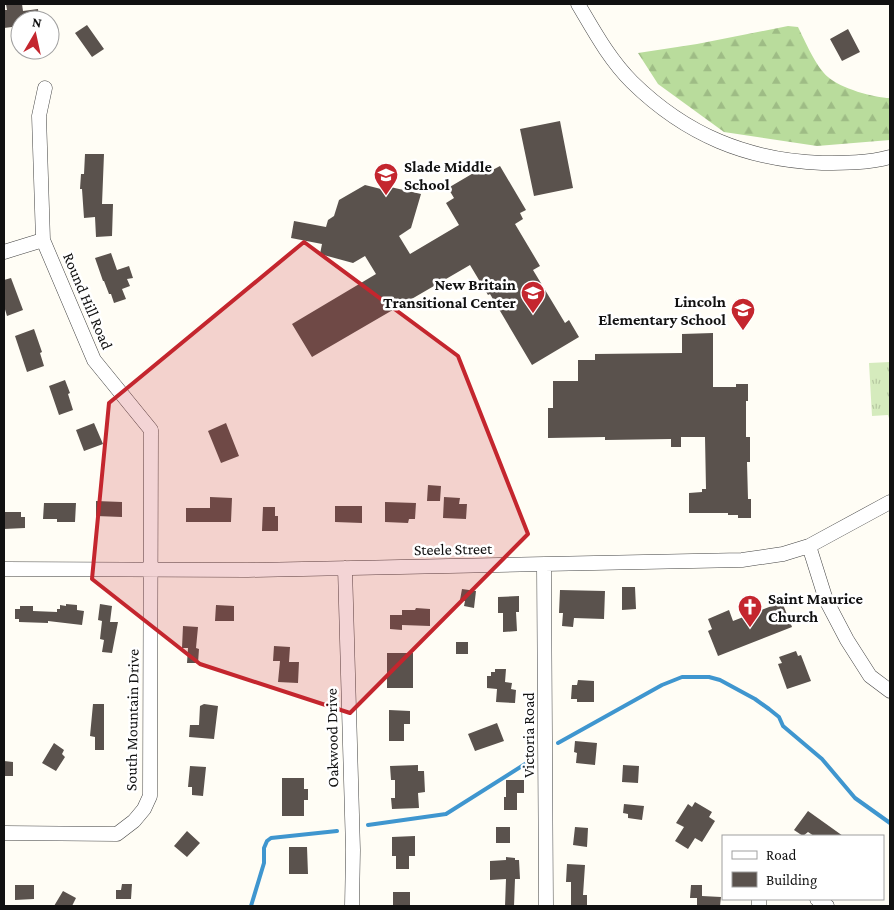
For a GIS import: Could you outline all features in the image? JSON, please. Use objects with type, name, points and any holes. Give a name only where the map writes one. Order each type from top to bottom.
[{"type":"street","points":[[578,4],[601,43],[631,81],[661,108],[684,124],[711,138],[740,150],[764,156],[806,162],[841,163],[890,158]]},
{"type":"street","name":"Round Hill Road","points":[[45,88],[39,116],[43,240],[94,360],[151,430],[150,570]]},
{"type":"street","points":[[4,252],[43,240]]},
{"type":"street","name":"Steele Street","points":[[4,569],[346,568],[742,560],[776,555],[809,546],[890,502]]},
{"type":"street","points":[[809,546],[826,600],[847,640],[870,676],[890,691]]},
{"type":"street","name":"Victoria Road","points":[[544,564],[546,906]]},
{"type":"street","name":"Oakwood Drive","points":[[346,568],[353,850],[352,906]]},
{"type":"street","name":"South Mountain Drive","points":[[4,833],[117,834],[134,821],[144,809],[150,796],[150,570]]},
{"type":"highlighted area","points":[[304,242],[458,356],[528,534],[350,713],[200,664],[92,579],[109,403]]},
{"type":"green space","points":[[788,26],[798,27],[819,67],[833,81],[858,92],[890,98],[890,140],[817,146],[724,132],[658,84],[638,53],[697,44]]},
{"type":"green space","points":[[890,362],[890,418],[888,415],[872,416],[869,363]]},
{"type":"building","points":[[6,4],[22,4],[23,10],[10,10],[10,27],[4,28],[4,10],[7,10]]},
{"type":"building","points":[[87,25],[104,49],[92,57],[75,33]]},
{"type":"building","points":[[848,29],[860,52],[842,61],[830,39]]},
{"type":"building","points":[[560,121],[573,188],[534,196],[520,129]]},
{"type":"building","points":[[85,154],[104,154],[102,204],[113,204],[112,236],[96,237],[95,217],[84,218],[82,189],[80,189],[81,174],[84,174]]},
{"type":"building","points":[[500,166],[526,210],[520,213],[523,219],[515,224],[540,266],[533,270],[565,323],[569,320],[579,337],[532,365],[490,294],[488,295],[470,265],[312,357],[292,324],[376,274],[365,256],[353,263],[320,254],[322,244],[291,238],[294,221],[326,227],[328,220],[334,216],[339,200],[365,185],[381,189],[386,186],[421,194],[411,228],[399,236],[410,254],[459,225],[446,203],[454,198],[448,188],[482,168],[485,174]]},
{"type":"building","points":[[111,253],[117,270],[129,266],[133,278],[127,279],[130,286],[122,289],[126,299],[114,303],[103,281],[95,258]]},
{"type":"building","points":[[11,278],[23,310],[7,316],[4,306],[4,280]]},
{"type":"building","points":[[34,329],[42,352],[40,353],[44,366],[27,372],[15,336]]},
{"type":"building","points":[[713,333],[713,387],[736,387],[736,384],[748,384],[746,437],[750,437],[750,462],[747,462],[748,499],[751,499],[751,518],[738,518],[738,515],[728,515],[728,513],[689,513],[689,493],[702,492],[702,489],[706,489],[705,437],[681,437],[681,447],[671,447],[671,439],[605,440],[605,437],[548,438],[548,408],[553,408],[553,381],[578,381],[578,360],[595,360],[595,354],[682,353],[682,334]]},
{"type":"building","points":[[65,380],[73,410],[59,415],[49,386]]},
{"type":"building","points":[[94,423],[103,444],[84,451],[76,430]]},
{"type":"building","points":[[226,423],[239,456],[221,463],[208,431]]},
{"type":"building","points":[[428,485],[441,486],[440,501],[427,501]]},
{"type":"building","points":[[210,497],[232,498],[231,522],[186,522],[186,508],[210,508]]},
{"type":"building","points":[[444,497],[460,498],[459,504],[467,504],[466,519],[443,518]]},
{"type":"building","points":[[96,501],[122,502],[122,517],[96,516]]},
{"type":"building","points":[[385,502],[416,503],[415,519],[409,519],[408,523],[385,522]]},
{"type":"building","points":[[44,503],[76,503],[75,522],[57,522],[57,519],[43,519]]},
{"type":"building","points":[[335,506],[362,506],[362,523],[335,522]]},
{"type":"building","points":[[263,507],[275,507],[275,516],[278,516],[278,531],[262,531]]},
{"type":"building","points":[[4,512],[21,512],[21,517],[25,517],[25,528],[4,529]]},
{"type":"building","points":[[622,587],[635,587],[636,609],[622,610]]},
{"type":"building","points":[[462,589],[476,591],[474,608],[464,606],[465,601],[460,600]]},
{"type":"building","points":[[560,590],[605,591],[604,619],[574,618],[573,627],[562,626],[563,613],[559,613]]},
{"type":"building","points":[[519,596],[519,612],[516,612],[517,631],[503,632],[503,613],[498,613],[498,597]]},
{"type":"building","name":"Saint Maurice Church","points":[[782,602],[792,627],[718,656],[708,631],[712,629],[708,619],[729,610],[733,621]]},
{"type":"building","points":[[66,604],[77,605],[77,610],[84,611],[82,625],[48,621],[48,623],[19,622],[19,619],[15,619],[15,609],[20,609],[20,606],[33,606],[33,611],[57,612],[57,609],[60,609],[60,605],[66,606]]},
{"type":"building","points":[[100,604],[112,606],[110,622],[118,622],[112,653],[102,652],[104,640],[100,639],[102,621],[98,620]]},
{"type":"building","points":[[216,605],[234,606],[234,621],[215,621]]},
{"type":"building","points":[[416,608],[430,609],[430,626],[402,625],[402,630],[390,629],[390,615],[402,615],[402,610],[415,610]]},
{"type":"building","points":[[183,626],[198,627],[196,648],[199,649],[198,663],[187,663],[188,648],[182,648]]},
{"type":"building","points":[[456,642],[468,642],[468,654],[456,654]]},
{"type":"building","points":[[274,646],[290,647],[289,662],[299,662],[298,683],[278,682],[280,661],[273,661]]},
{"type":"building","points":[[796,651],[798,656],[801,655],[811,681],[787,689],[778,664],[782,663],[779,657]]},
{"type":"building","points":[[387,653],[413,653],[413,688],[387,688]]},
{"type":"building","points":[[495,669],[506,669],[505,682],[512,683],[511,689],[516,690],[515,703],[496,702],[497,689],[487,688],[487,676],[491,676],[491,672],[495,672]]},
{"type":"building","points":[[578,680],[594,681],[594,702],[577,702],[577,699],[571,699],[572,685],[577,685]]},
{"type":"building","points":[[93,704],[104,704],[104,750],[95,750],[95,737],[90,736]]},
{"type":"building","points":[[204,704],[218,706],[214,739],[189,737],[190,725],[199,725],[200,706]]},
{"type":"building","points":[[389,710],[410,711],[410,724],[404,724],[404,741],[389,741]]},
{"type":"building","points":[[497,723],[504,741],[475,751],[468,734]]},
{"type":"building","points":[[575,741],[597,743],[595,765],[576,763]]},
{"type":"building","points":[[54,743],[64,750],[62,754],[65,757],[56,771],[42,763]]},
{"type":"building","points":[[4,761],[13,762],[13,776],[4,776]]},
{"type":"building","points":[[418,765],[418,771],[424,771],[425,792],[418,793],[419,808],[392,809],[391,798],[395,798],[395,780],[391,780],[390,766]]},
{"type":"building","points":[[623,765],[639,766],[638,783],[622,782]]},
{"type":"building","points":[[190,766],[206,767],[203,796],[192,795],[192,787],[188,787]]},
{"type":"building","points":[[282,778],[304,778],[304,789],[308,789],[308,800],[304,800],[304,816],[282,816]]},
{"type":"building","points":[[506,780],[524,780],[524,793],[517,793],[517,810],[504,810]]},
{"type":"building","points":[[695,802],[712,812],[709,817],[715,821],[702,842],[695,838],[688,849],[675,841],[684,827],[676,823],[688,804],[692,807]]},
{"type":"building","points":[[624,804],[644,806],[642,820],[628,818],[628,814],[623,813]]},
{"type":"building","points":[[808,811],[842,835],[812,835],[808,832],[802,835],[794,830]]},
{"type":"building","points":[[496,827],[510,827],[510,843],[496,843]]},
{"type":"building","points":[[575,827],[588,828],[587,847],[573,845]]},
{"type":"building","points":[[187,831],[200,843],[187,857],[174,846]]},
{"type":"building","points":[[415,836],[415,856],[409,856],[409,869],[396,869],[396,856],[392,856],[392,837]]},
{"type":"building","points":[[289,847],[307,847],[308,874],[289,874]]},
{"type":"building","points":[[506,857],[519,860],[520,879],[515,879],[514,906],[505,906],[506,879],[490,880],[490,861],[506,860]]},
{"type":"building","points":[[567,864],[585,865],[583,895],[587,895],[587,906],[571,906],[571,882],[566,882]]},
{"type":"building","points":[[122,884],[132,884],[131,899],[116,899],[116,890],[121,890]]},
{"type":"building","points":[[15,885],[34,885],[34,899],[15,900]]},
{"type":"building","points":[[691,885],[702,885],[702,896],[721,897],[720,906],[697,906],[697,898],[690,898]]},
{"type":"building","points":[[63,891],[76,898],[72,906],[54,906]]},
{"type":"building","points":[[393,892],[410,892],[410,906],[393,906]]},
{"type":"waterway","points":[[558,743],[662,685],[682,677],[709,677],[720,680],[755,699],[779,717],[783,726],[822,759],[855,798],[890,823]]},
{"type":"waterway","points":[[368,825],[446,814],[533,759]]},
{"type":"waterway","points":[[251,906],[264,863],[264,848],[267,841],[271,838],[337,831]]},
{"type":"place","name":"Slade Middle School","points":[[386,196]]},
{"type":"place","name":"New Britain Transitional Center","points":[[533,314]]},
{"type":"place","name":"Lincoln Elementary School","points":[[743,331]]},
{"type":"place","name":"Saint Maurice Church","points":[[750,628]]}]
